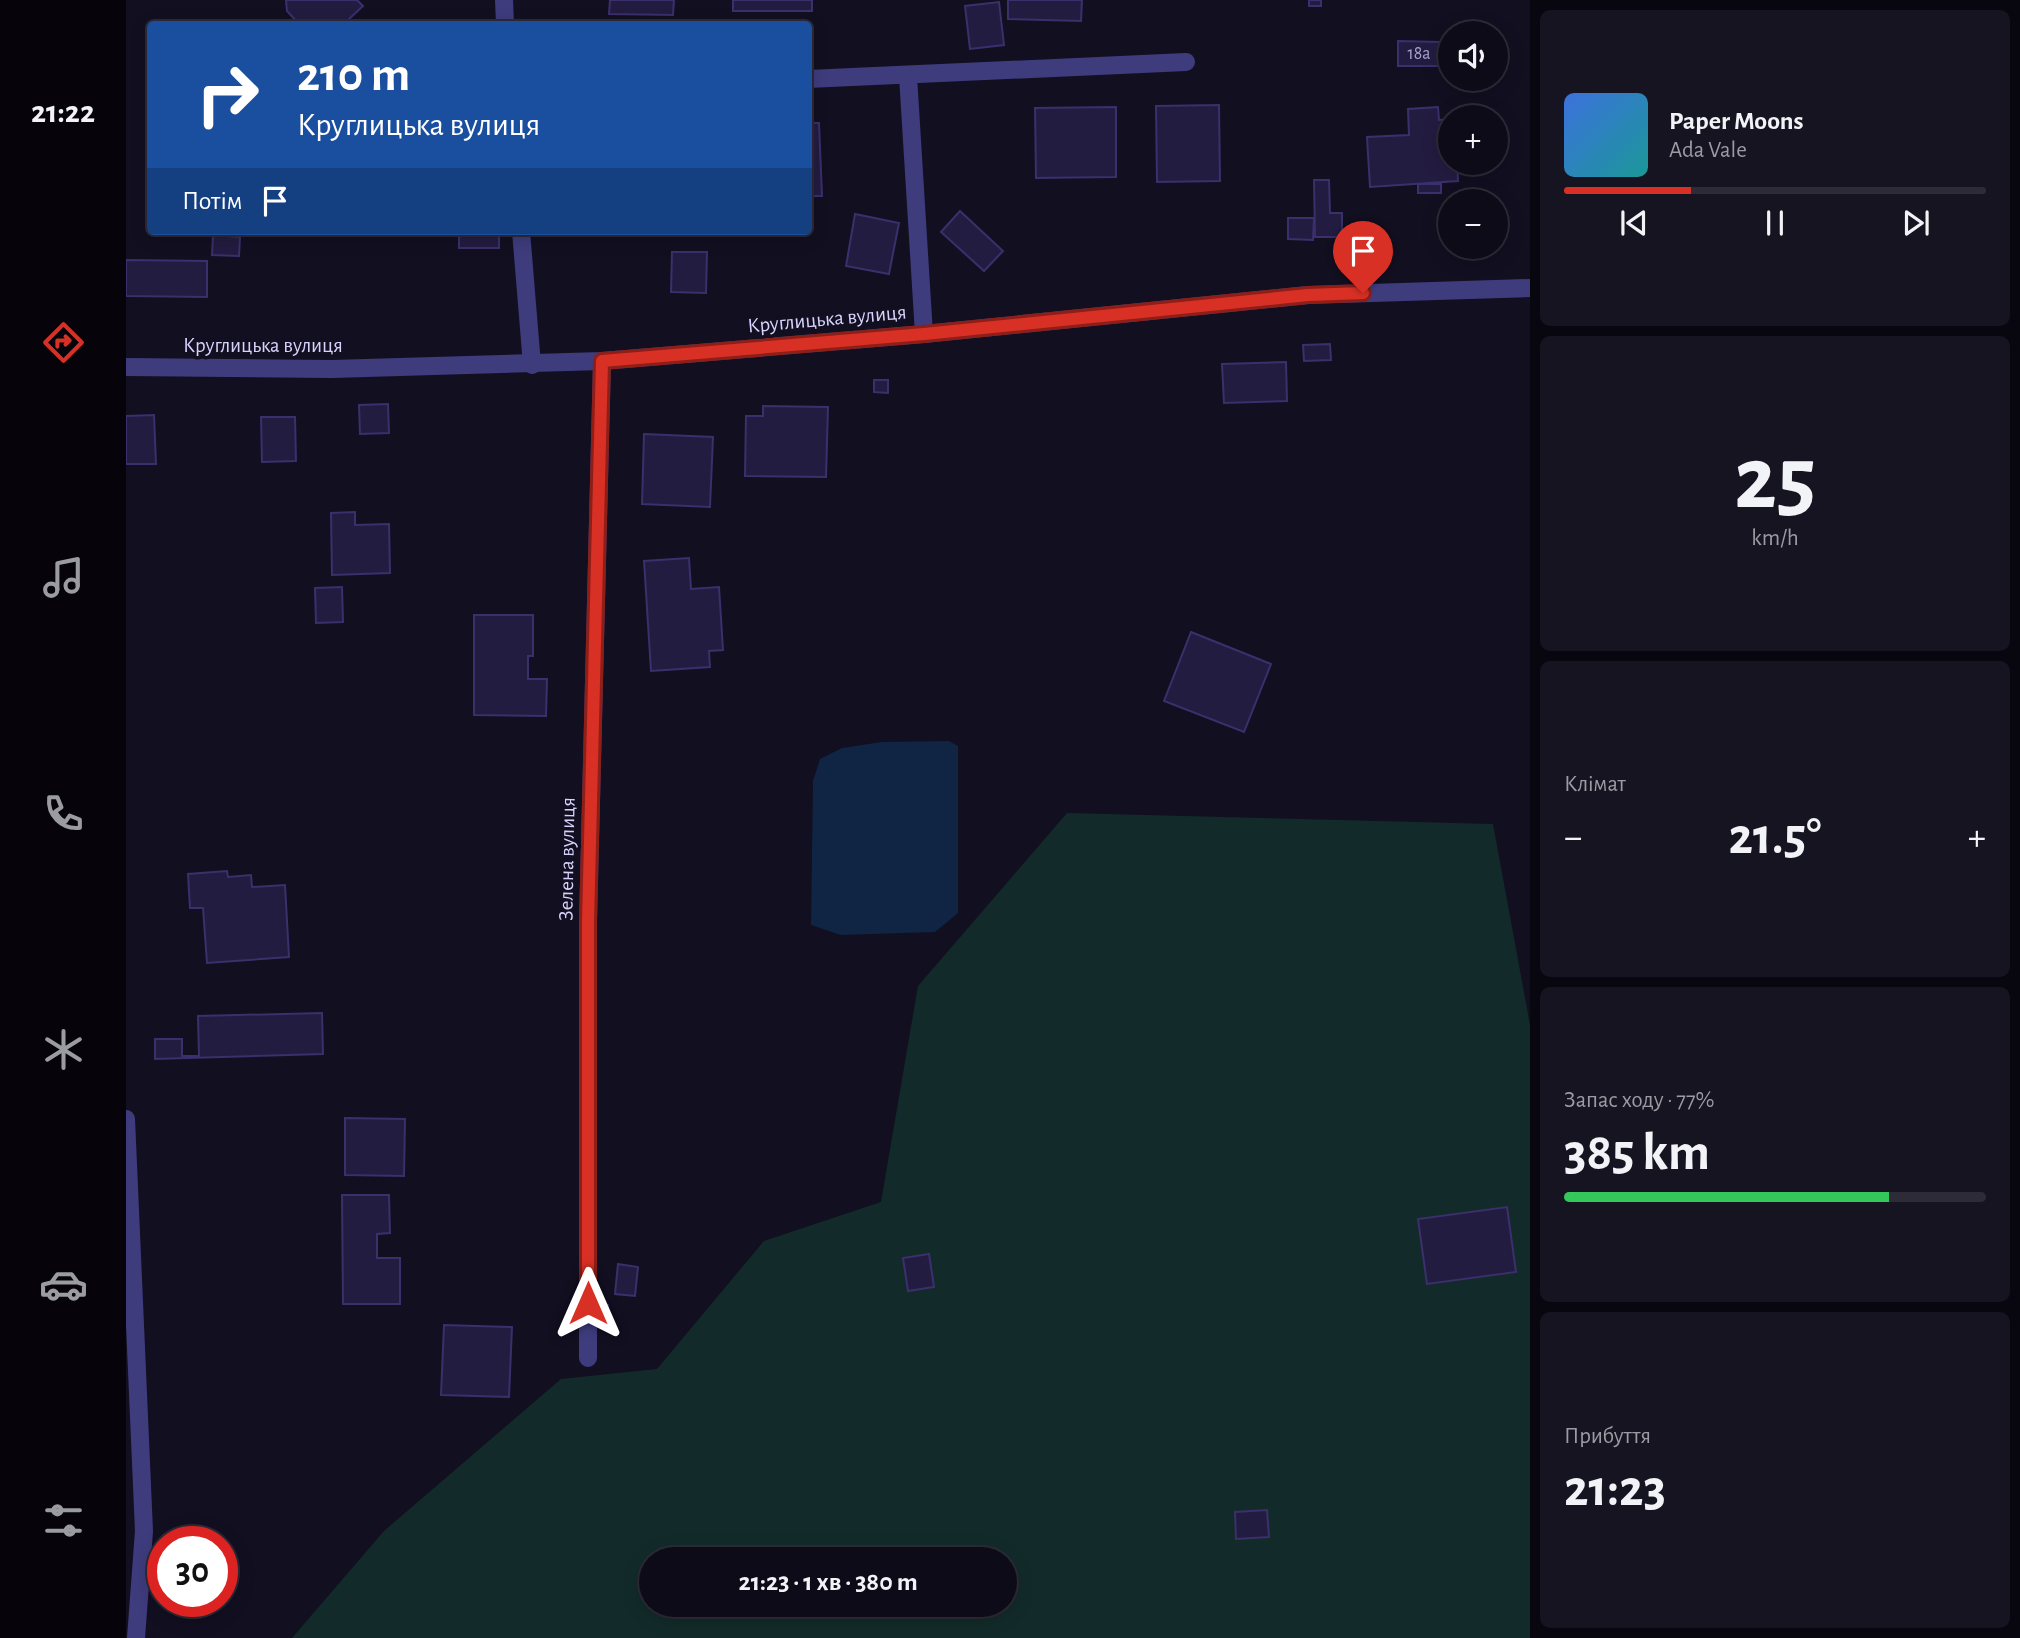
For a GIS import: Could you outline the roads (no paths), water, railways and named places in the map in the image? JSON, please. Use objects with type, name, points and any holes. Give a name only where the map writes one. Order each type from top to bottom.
[{"type":"street","points":[[504,0],[505,21]]},
{"type":"street","points":[[812,79],[1186,62]]},
{"type":"street","points":[[908,76],[924,334]]},
{"type":"street","points":[[521,235],[532,365]]},
{"type":"street","name":"Круглицька вулиця","points":[[126,367],[332,369],[532,365],[924,334],[1308,295],[1530,288]]},
{"type":"street","name":"Зелена вулиця","points":[[588,1357],[588,922],[602,361]]},
{"type":"street","points":[[126,1119],[144,1531],[136,1638]]},
{"type":"water","points":[[949,741],[958,746],[958,913],[935,932],[841,935],[811,925],[813,781],[820,759],[842,748],[882,742]]}]
